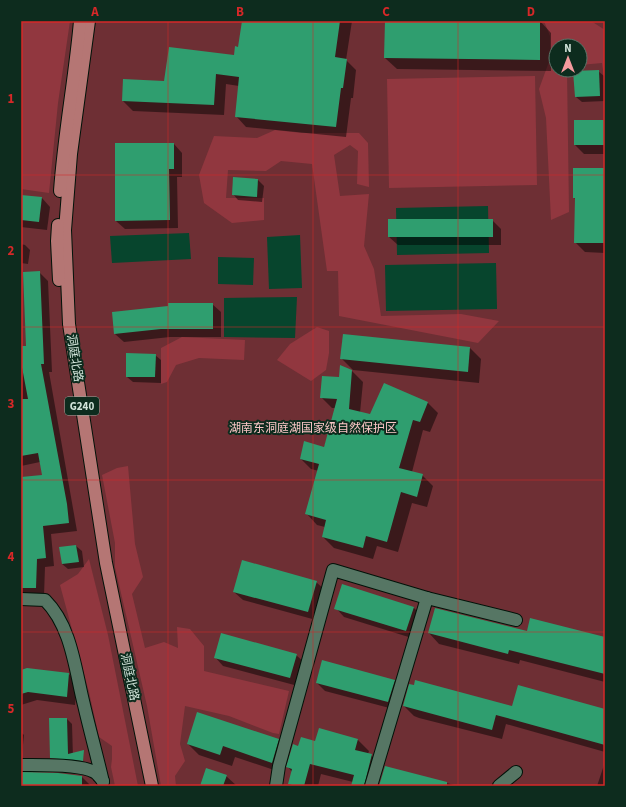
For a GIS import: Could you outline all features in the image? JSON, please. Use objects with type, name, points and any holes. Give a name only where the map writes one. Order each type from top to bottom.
[{"type":"main road","name":"洞庭北路","points":[[80,21],[63,155],[58,218],[57,241],[60,313],[95,545],[145,786]]},
{"type":"main road","name":"洞庭北路","points":[[88,21],[71,154],[65,230],[69,324],[106,563],[152,786]]},
{"type":"street","points":[[276,786],[279,766],[333,570],[427,598],[516,620]]},
{"type":"street","points":[[371,786],[427,598]]},
{"type":"street","points":[[21,599],[46,600],[54,609],[61,622],[72,653],[104,784]]},
{"type":"street","points":[[21,765],[47,764],[82,768],[94,772],[104,784]]},
{"type":"street","points":[[499,786],[516,772]]},
{"type":"green space","name":"湖南东洞庭湖国家级自然保护区","points":[[21,21],[605,21],[605,786],[21,786]]},
{"type":"shaded area","points":[[21,21],[70,21],[58,103],[49,193],[21,189]]},
{"type":"shaded area","points":[[544,21],[591,21],[605,30],[605,83],[602,63],[588,64],[588,38],[550,38]]},
{"type":"shaded area","points":[[548,64],[548,78],[567,78],[569,212],[551,220],[546,118],[539,89]]},
{"type":"shaded area","points":[[535,76],[537,185],[389,188],[387,79]]},
{"type":"shaded area","points":[[275,130],[302,133],[359,133],[368,143],[369,187],[357,184],[358,151],[350,145],[334,155],[340,196],[369,194],[364,246],[374,269],[381,316],[461,314],[499,321],[478,343],[339,316],[338,271],[327,271],[312,164],[281,161],[266,171],[228,170],[226,198],[264,198],[264,220],[232,223],[204,203],[199,175],[214,136],[257,138]]},
{"type":"shaded area","points":[[488,206],[489,253],[397,255],[396,208]]},
{"type":"shaded area","points":[[189,233],[191,259],[112,263],[110,236]]},
{"type":"shaded area","points":[[300,235],[302,288],[269,289],[267,237]]},
{"type":"shaded area","points":[[218,257],[254,258],[253,285],[218,284]]},
{"type":"shaded area","points":[[496,263],[497,309],[386,311],[385,265]]},
{"type":"shaded area","points":[[297,297],[295,338],[224,337],[224,298]]},
{"type":"shaded area","points":[[317,327],[329,331],[329,353],[326,370],[311,381],[277,360],[290,344]]},
{"type":"shaded area","points":[[182,337],[245,340],[244,360],[199,358],[176,365],[167,382],[161,384],[161,348]]},
{"type":"shaded area","points":[[128,466],[135,544],[143,577],[132,594],[145,648],[164,642],[178,648],[177,627],[190,629],[204,646],[204,671],[289,691],[279,734],[229,716],[185,706],[180,744],[185,761],[175,776],[176,786],[161,786],[147,706],[115,567],[115,543],[102,475],[117,468]]},
{"type":"shaded area","points":[[89,559],[108,635],[138,786],[115,786],[111,767],[112,746],[99,737],[89,692],[60,585],[78,574]]},
{"type":"building","points":[[242,21],[340,21],[335,57],[347,59],[343,88],[341,88],[336,127],[235,117],[239,77],[216,74],[214,105],[122,101],[123,79],[164,81],[169,47],[234,55],[235,46],[238,47]]},
{"type":"building","points":[[385,21],[540,21],[540,60],[384,58]]},
{"type":"building","points":[[588,70],[599,70],[600,96],[575,97],[574,78],[588,78]]},
{"type":"building","points":[[574,120],[605,120],[605,145],[574,145]]},
{"type":"building","points":[[115,143],[174,143],[174,169],[169,169],[170,220],[115,221]]},
{"type":"building","points":[[573,168],[605,168],[605,243],[574,243],[575,198],[573,198]]},
{"type":"building","points":[[233,177],[258,179],[257,197],[232,195]]},
{"type":"building","points":[[21,195],[42,197],[39,222],[21,220]]},
{"type":"building","points":[[388,219],[493,219],[493,237],[388,237]]},
{"type":"building","points":[[40,271],[44,364],[41,364],[67,504],[69,523],[43,526],[46,558],[37,559],[36,588],[21,588],[21,477],[42,475],[38,453],[21,456],[21,399],[28,399],[21,362],[21,346],[26,346],[23,272]]},
{"type":"building","points":[[168,303],[213,303],[213,329],[161,329],[114,334],[112,312],[168,306]]},
{"type":"building","points":[[343,334],[470,347],[468,372],[340,359]]},
{"type":"building","points":[[126,353],[156,354],[155,377],[126,377]]},
{"type":"building","points":[[340,365],[352,370],[349,409],[370,414],[384,383],[428,402],[420,422],[413,420],[399,468],[423,474],[417,497],[401,492],[387,542],[366,536],[363,548],[322,537],[326,520],[305,514],[319,464],[300,459],[304,441],[324,447],[337,399],[320,398],[322,376],[339,377]]},
{"type":"building","points":[[76,545],[79,562],[62,564],[59,547]]},
{"type":"building","points":[[242,560],[317,581],[308,612],[233,592]]},
{"type":"building","points":[[342,584],[414,607],[406,631],[334,609]]},
{"type":"building","points":[[435,608],[527,631],[530,618],[605,637],[605,674],[509,650],[508,654],[428,633]]},
{"type":"building","points":[[221,633],[297,654],[290,678],[214,658]]},
{"type":"building","points":[[322,660],[395,680],[388,702],[316,683]]},
{"type":"building","points":[[27,668],[69,673],[67,697],[28,692],[21,694],[21,670]]},
{"type":"building","points":[[415,680],[512,706],[518,685],[605,709],[605,745],[496,715],[492,730],[403,706],[409,684],[414,685]]},
{"type":"building","points":[[197,712],[279,739],[272,763],[223,746],[220,755],[187,744]]},
{"type":"building","points":[[49,718],[67,718],[68,754],[84,750],[83,761],[50,758]]},
{"type":"building","points":[[319,728],[358,739],[355,750],[372,754],[364,786],[351,786],[354,775],[310,764],[304,786],[288,784],[292,769],[286,767],[293,744],[298,746],[301,737],[315,741]]},
{"type":"building","points":[[385,766],[447,782],[447,786],[379,786]]},
{"type":"building","points":[[206,768],[227,775],[223,786],[200,786]]},
{"type":"building","points":[[21,772],[58,773],[82,776],[82,786],[21,786]]}]
